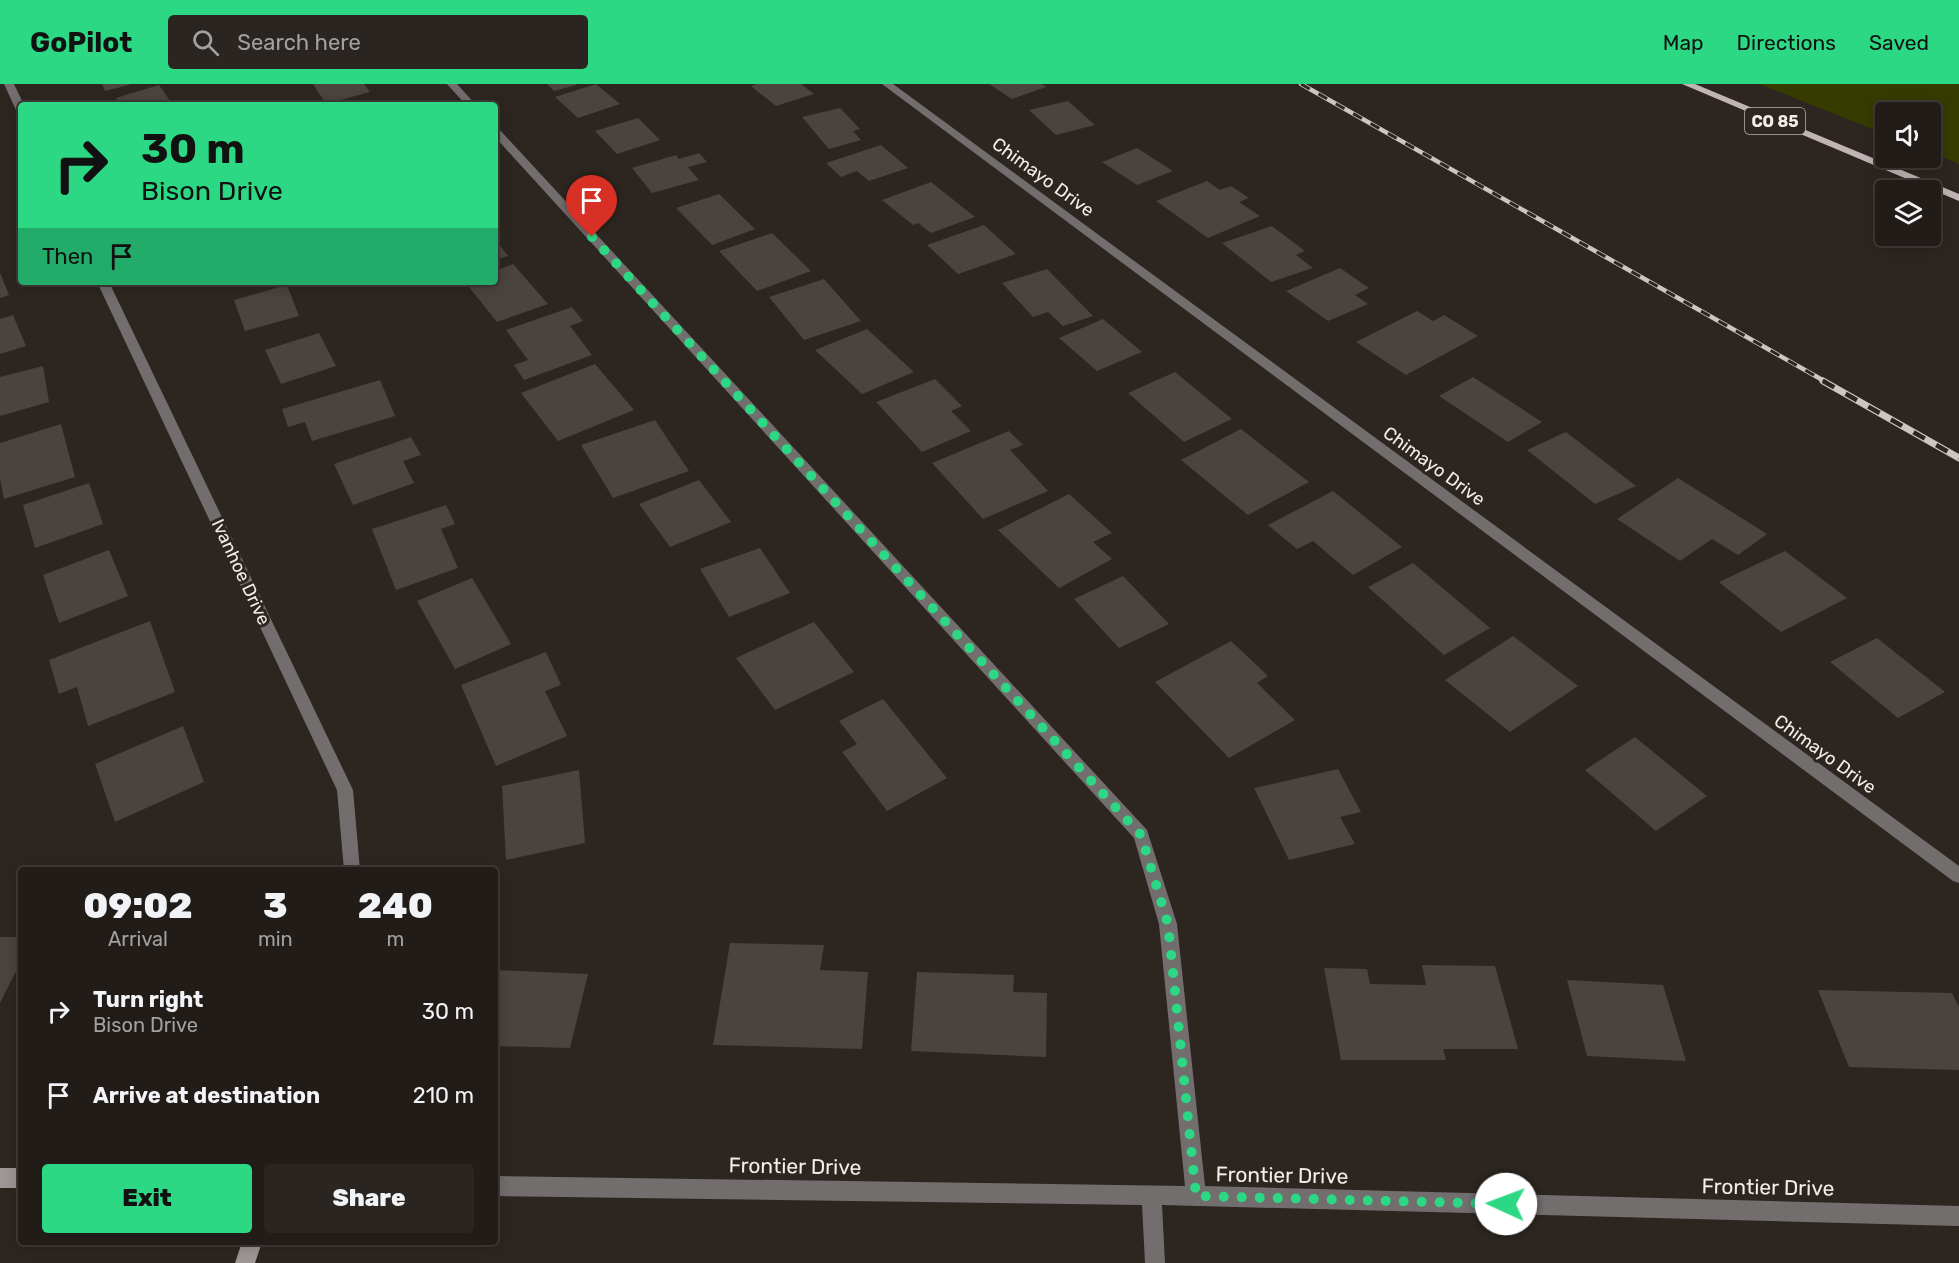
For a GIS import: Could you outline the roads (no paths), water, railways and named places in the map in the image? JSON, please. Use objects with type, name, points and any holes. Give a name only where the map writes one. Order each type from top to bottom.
[{"type":"main road","name":"CO 85","points":[[1687,84],[1959,198]]},
{"type":"street","points":[[9,84],[18,104]]},
{"type":"street","points":[[452,84],[468,102]]},
{"type":"street","name":"Chimayo Drive","points":[[887,84],[1959,876]]},
{"type":"street","points":[[498,134],[1141,835],[1168,924],[1196,1196]]},
{"type":"street","name":"Ivanhoe Drive","points":[[104,285],[345,790],[352,867]]},
{"type":"street","points":[[0,1178],[18,1178]]},
{"type":"street","name":"Frontier Drive","points":[[498,1186],[1196,1196],[1959,1216]]},
{"type":"street","points":[[1151,1196],[1155,1263]]},
{"type":"street","points":[[245,1263],[251,1245]]},
{"type":"railway","points":[[1301,84],[1826,382]]},
{"type":"railway","points":[[1823,381],[1959,458]]}]
